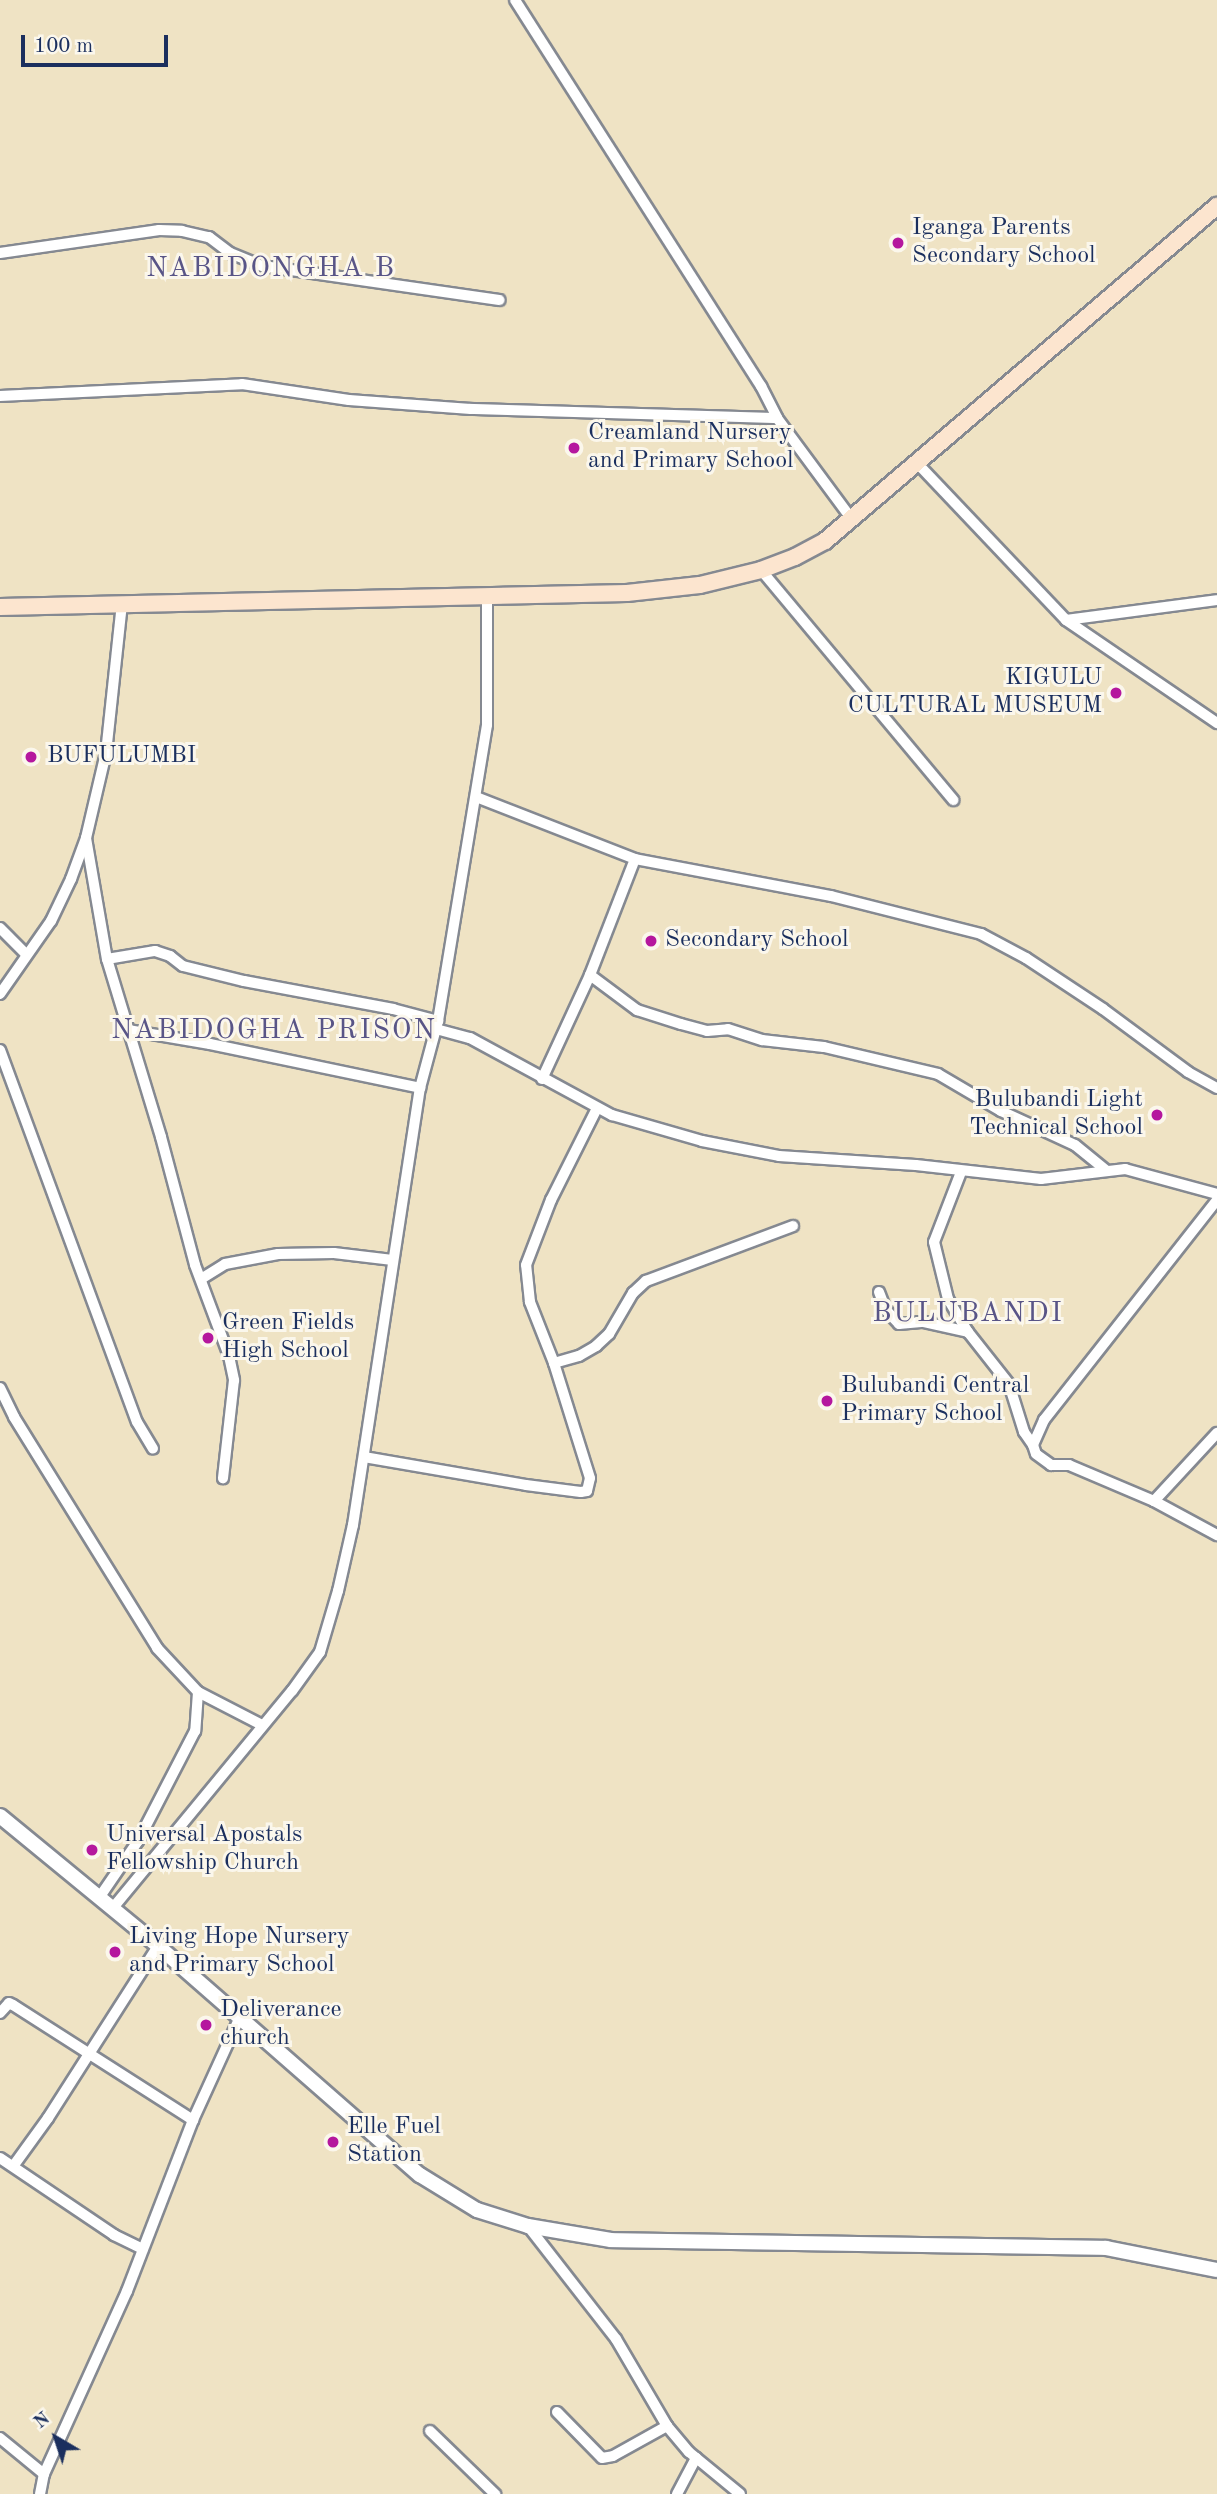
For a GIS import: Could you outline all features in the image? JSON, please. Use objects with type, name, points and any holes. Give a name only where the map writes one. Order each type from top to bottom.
[{"type":"main road","points":[[0,607],[627,593],[700,586],[761,570],[825,541],[1217,206]]},
{"type":"street","points":[[515,0],[761,386],[777,418],[852,519]]},
{"type":"street","points":[[0,253],[159,230],[182,230],[209,237],[230,253],[263,266],[500,300]]},
{"type":"street","points":[[0,396],[242,384],[349,400],[471,409],[777,418]]},
{"type":"street","points":[[916,463],[1066,620],[1217,723]]},
{"type":"street","points":[[761,570],[953,800]]},
{"type":"street","points":[[112,1909],[292,1691],[320,1652],[344,1565],[364,1457],[420,1088],[437,1025],[476,797],[487,724],[487,598]]},
{"type":"street","points":[[1066,620],[1217,600]]},
{"type":"street","points":[[0,994],[51,920],[71,879],[86,838],[106,753],[122,604]]},
{"type":"street","points":[[476,797],[635,859],[831,896],[981,934],[1059,980],[1188,1072],[1217,1088]]},
{"type":"street","points":[[86,838],[107,959],[201,1279],[229,1356],[234,1380],[223,1478]]},
{"type":"street","points":[[542,1079],[590,975],[635,859]]},
{"type":"street","points":[[0,928],[26,954]]},
{"type":"street","points":[[107,959],[155,951],[183,966],[244,981],[393,1009],[470,1038],[597,1108],[702,1141],[779,1156],[1041,1179],[1125,1169],[1217,1194]]},
{"type":"street","points":[[590,975],[637,1010],[681,1024],[707,1031],[728,1029],[762,1040],[824,1047],[938,1074],[1001,1111],[1075,1145],[1107,1171]]},
{"type":"street","points":[[128,1030],[420,1088]]},
{"type":"street","points":[[0,1050],[137,1422],[153,1449]]},
{"type":"street","points":[[364,1457],[526,1485],[587,1491],[590,1478],[554,1363],[530,1302],[526,1265],[551,1200],[597,1108]]},
{"type":"street","points":[[961,1172],[934,1242],[948,1299],[968,1332],[1009,1384],[1024,1432],[1036,1454],[1051,1465],[1069,1465],[1154,1501],[1217,1535]]},
{"type":"street","points":[[1033,1445],[1044,1420],[1217,1200]]},
{"type":"street","points":[[554,1363],[579,1356],[596,1346],[609,1334],[633,1293],[646,1281],[793,1226]]},
{"type":"street","points":[[201,1279],[225,1264],[278,1254],[334,1254],[393,1260]]},
{"type":"street","points":[[880,1292],[886,1310],[899,1324],[924,1322],[968,1332]]},
{"type":"street","points":[[0,1388],[13,1417],[157,1648],[198,1692],[262,1725]]},
{"type":"street","points":[[1154,1501],[1217,1433]]},
{"type":"street","points":[[99,1898],[138,1841],[195,1731],[198,1692]]},
{"type":"street","points":[[0,1816],[158,1946],[420,2175],[477,2210],[528,2226],[611,2239],[1106,2248],[1217,2270]]},
{"type":"street","points":[[13,2165],[89,2056],[158,1946]]},
{"type":"street","points":[[0,2013],[4,1999],[89,2056],[193,2120]]},
{"type":"street","points":[[40,2494],[44,2474],[81,2397],[193,2120],[239,2019]]},
{"type":"street","points":[[0,2158],[114,2235],[143,2249]]},
{"type":"street","points":[[528,2226],[616,2339],[667,2426],[696,2458],[740,2494]]},
{"type":"street","points":[[557,2412],[593,2452],[602,2458],[614,2456],[667,2426]]},
{"type":"street","points":[[430,2431],[495,2494]]},
{"type":"street","points":[[0,2438],[44,2474]]},
{"type":"street","points":[[677,2494],[696,2458]]},
{"type":"place","name":"Iganga Parents Secondary School","points":[[898,243]]},
{"type":"place","name":"Creamland Nursery and Primary School","points":[[574,448]]},
{"type":"place","name":"KIGULU CULTURAL MUSEUM","points":[[1116,693]]},
{"type":"place","name":"BUFULUMBI","points":[[31,757]]},
{"type":"place","name":"Secondary School","points":[[651,941]]},
{"type":"place","name":"Bulubandi Light Technical School","points":[[1157,1115]]},
{"type":"place","name":"Green Fields High School","points":[[208,1338]]},
{"type":"place","name":"Bulubandi Central Primary School","points":[[827,1401]]},
{"type":"place","name":"Universal Apostals Fellowship Church","points":[[92,1850]]},
{"type":"place","name":"Living Hope Nursery and Primary School","points":[[115,1952]]},
{"type":"place","name":"Deliverance church","points":[[206,2025]]},
{"type":"place","name":"Elle Fuel Station","points":[[333,2142]]},
{"type":"district","name":"NABIDONGHA B","points":[[271,269]]},
{"type":"district","name":"NABIDOGHA PRISON","points":[[274,1031]]},
{"type":"district","name":"BULUBANDI","points":[[968,1314]]}]
